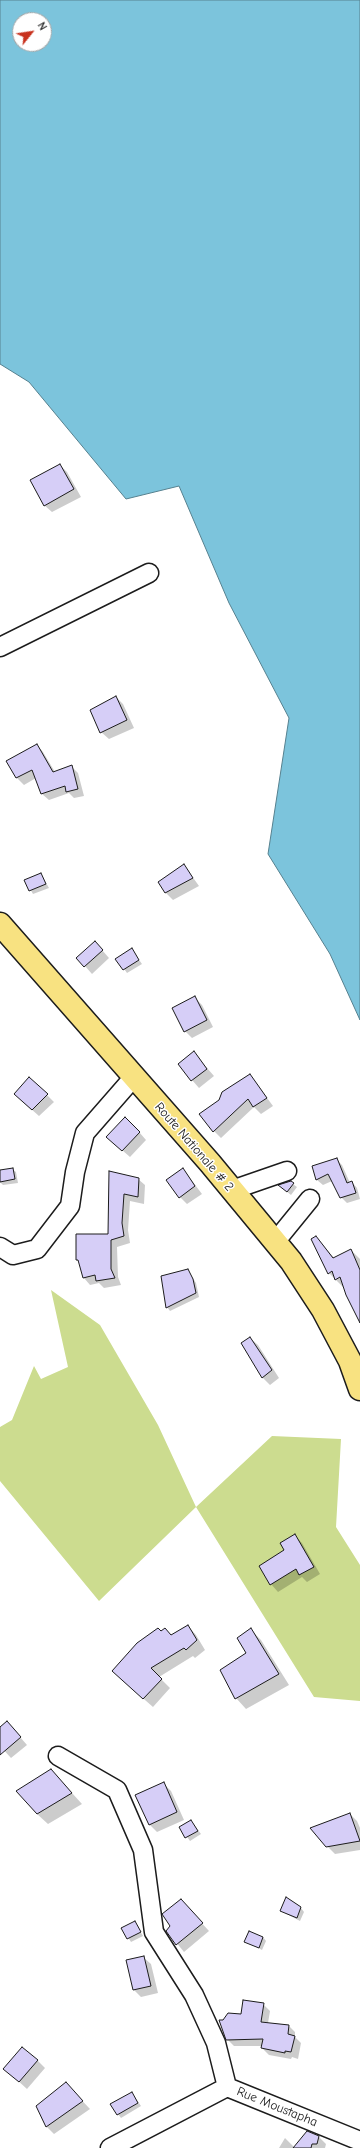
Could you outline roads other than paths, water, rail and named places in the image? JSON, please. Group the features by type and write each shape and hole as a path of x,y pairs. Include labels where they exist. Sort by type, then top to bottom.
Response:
{"main road":[{"name":"Route Nationale # 2","path":"2,929 232,1190 291,1261 323,1310 350,1361 360,1389"}],"street":[{"path":"0,647 149,573"},
{"path":"0,1247 13,1255 37,1249 70,1206 75,1172 85,1133 133,1078"},
{"path":"232,1190 287,1171"},
{"path":"275,1242 310,1199"},
{"path":"58,1756 116,1790 142,1850 154,1932 197,2002 216,2042 227,2087"},
{"name":"Rue Moustapha","path":"110,2148 227,2087 360,2141"}],"water":[{"path":"0,0 360,0 360,1020 330,954 268,854 289,718 229,603 179,486 126,499 29,382 0,364"}]}
